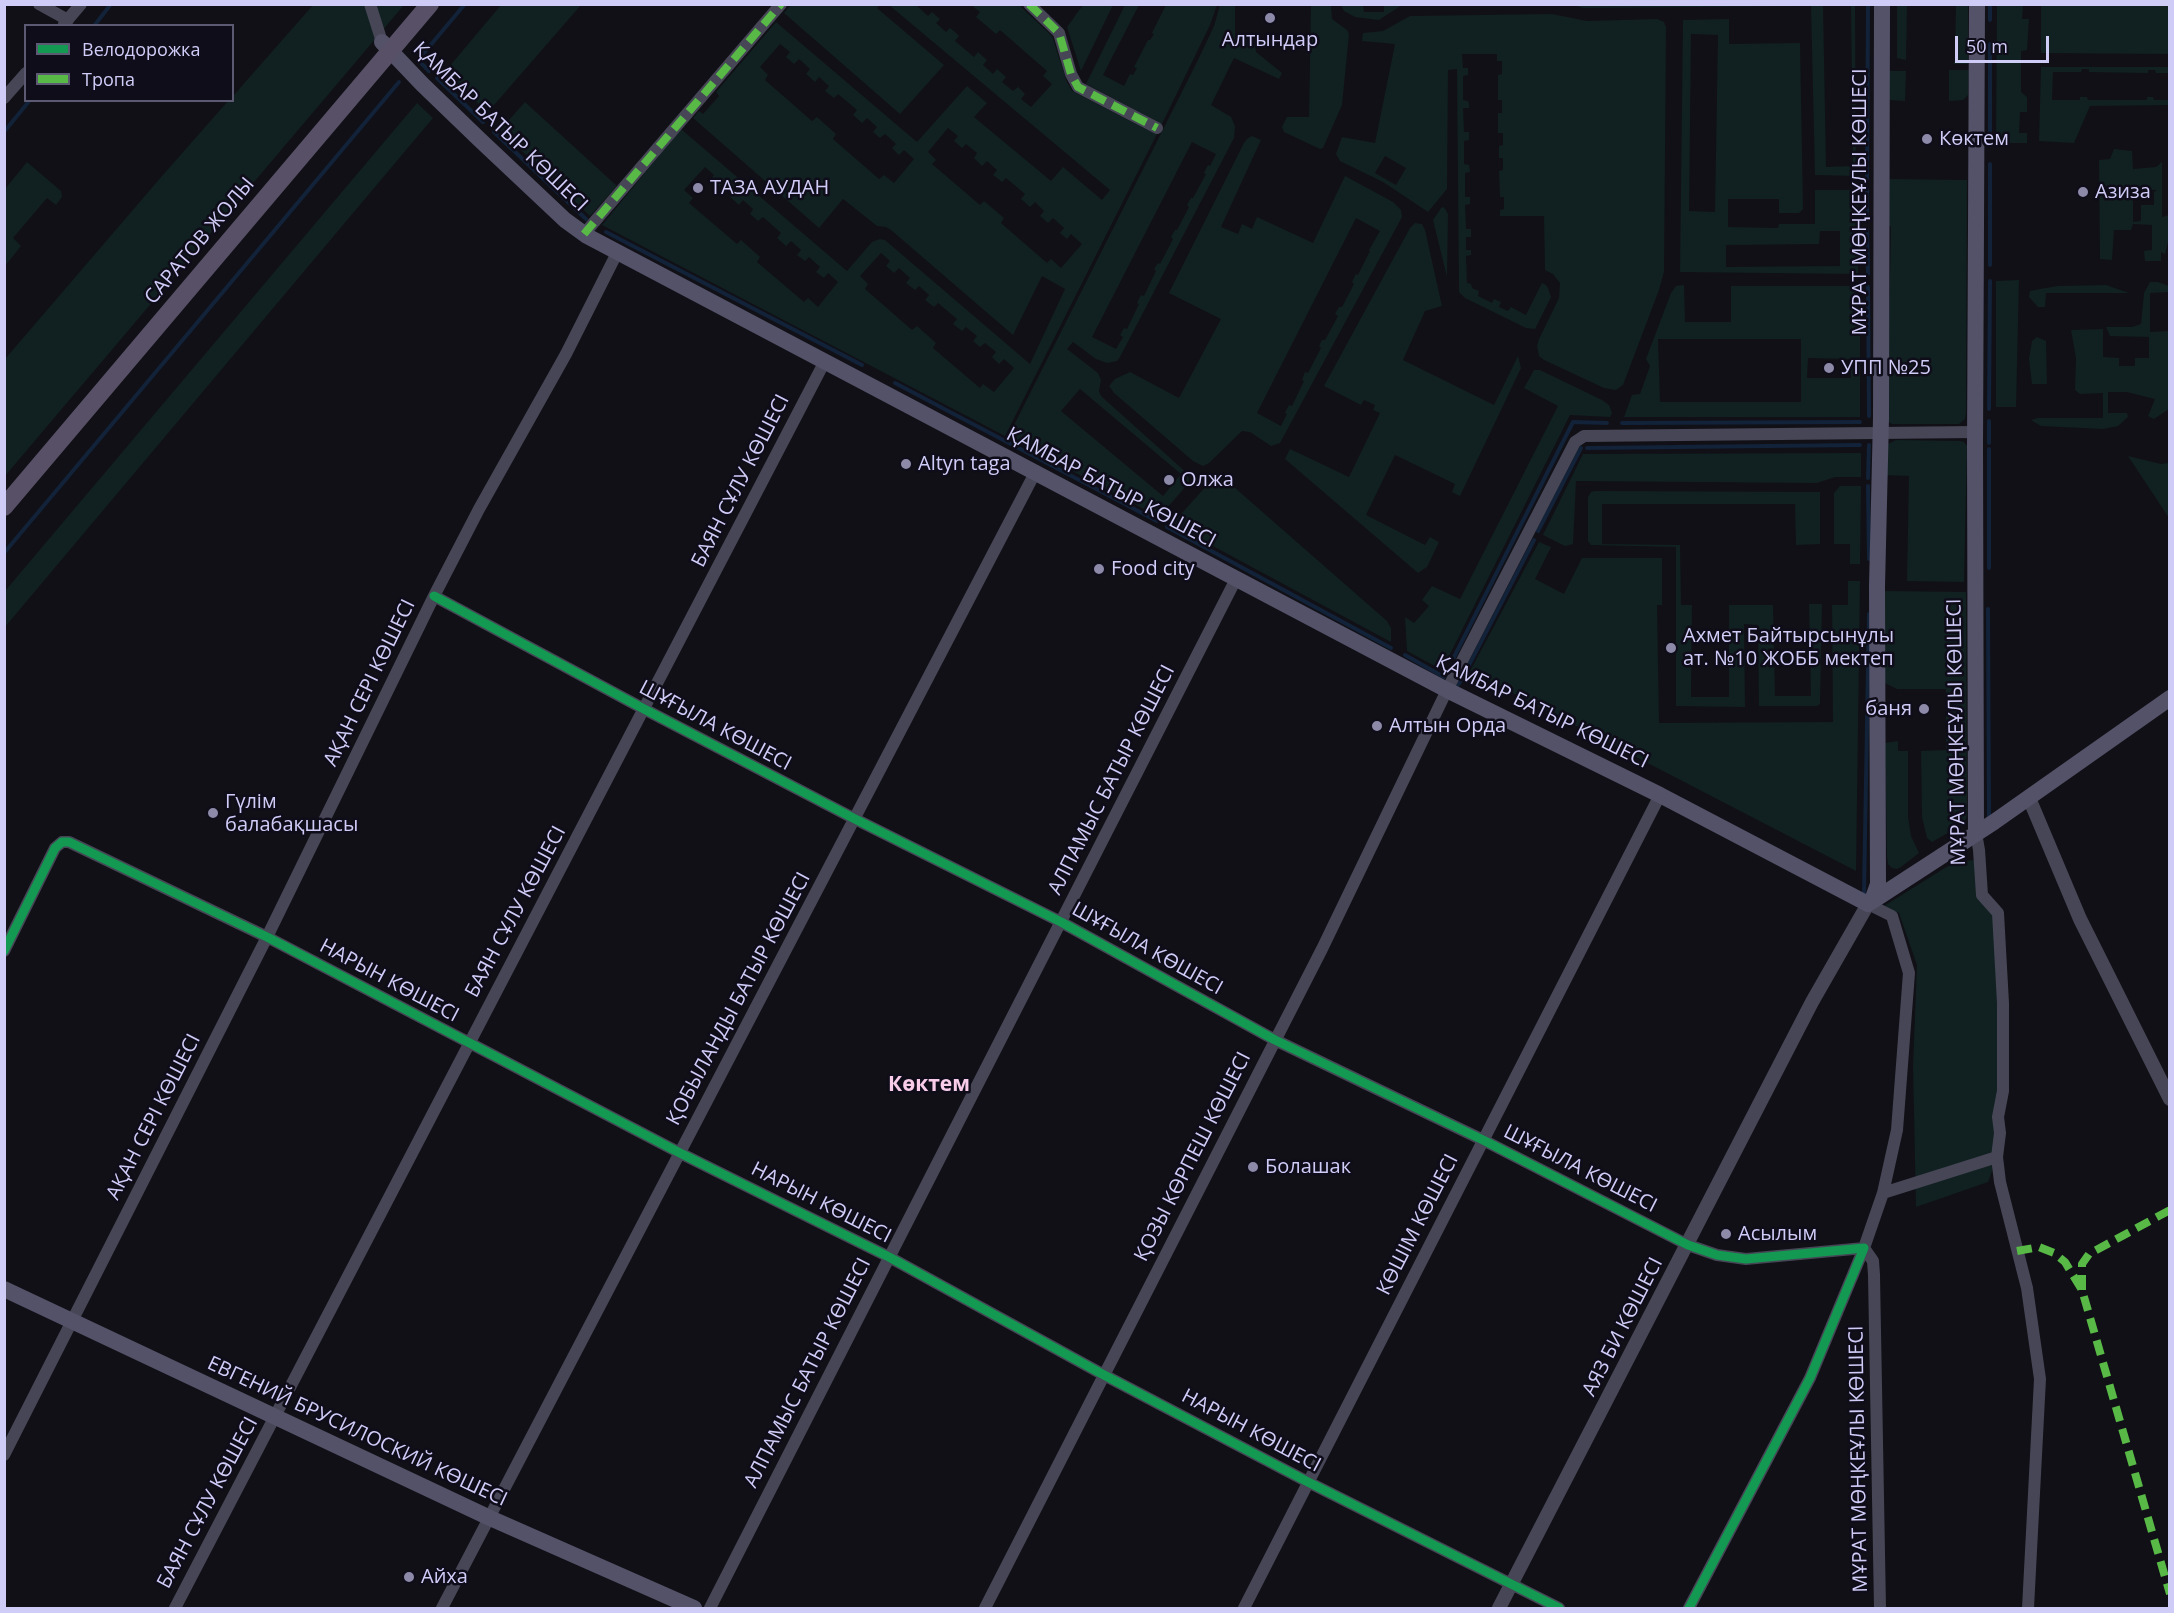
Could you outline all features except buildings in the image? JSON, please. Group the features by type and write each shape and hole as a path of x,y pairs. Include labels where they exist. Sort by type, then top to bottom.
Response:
{"main road":[{"name":"САРАТОВ ЖОЛЫ","path":"4,507 386,46 414,4"},
{"name":"САРАТОВ ЖОЛЫ","path":"4,488 386,46 429,4"},
{"name":"МҰРАТ МӨҢКЕҰЛЫ КӨШЕСІ","path":"1868,904 1878,884 1877,586 1881,432 1882,4"},
{"name":"МҰРАТ МӨҢКЕҰЛЫ КӨШЕСІ","path":"1976,833 1977,4"},
{"name":"ҚАМБАР БАТЫР КӨШЕСІ","path":"386,46 422,84 557,212 584,234 1447,690 1660,795 1868,904"},
{"path":"1868,904 2029,798 2169,698"},
{"path":"1878,868 1886,880 1897,885"},
{"name":"ЕВГЕНИЙ БРУСИЛОСКИЙ КӨШЕСІ","path":"4,1289 490,1518 694,1608"}],"street":[{"path":"39,4 65,22 81,4"},
{"path":"370,4 386,46"},
{"path":"584,234 782,4"},
{"path":"1029,4 1059,33 1071,75 1078,87 1157,128"},
{"path":"4,98 24,75"},
{"name":"АҚАН СЕРІ КӨШЕСІ","path":"4,1455 267,937 434,596 479,509 566,354 617,253"},
{"name":"БАЯН СҰЛУ КӨШЕСІ","path":"175,1608 825,361"},
{"path":"1881,432 1975,421"},
{"name":"ҚОЗЫ КӨРПЕШ КӨШЕСІ","path":"985,1608 1322,949 1447,690 1575,442 1584,436 1881,432"},
{"name":"ҚОБЫЛАНДЫ БАТЫР КӨШЕСІ","path":"442,1608 1036,471"},
{"name":"АЛПАМЫС БАТЫР КӨШЕСІ","path":"710,1608 1236,579"},
{"name":"ШҰҒЫЛА КӨШЕСІ","path":"434,596 855,819 1061,922 1275,1040 1483,1140 1688,1245 1717,1255 1746,1259 1864,1248"},
{"name":"КӨШІМ КӨШЕСІ","path":"1244,1608 1660,795"},
{"path":"2029,798 2080,919 2169,1099"},
{"name":"МҰРАТ МӨҢКЕҰЛЫ КӨШЕСІ","path":"1976,833 1982,895 1998,913 2003,1003 2003,1091 1998,1117 2000,1133 1997,1157 2000,1182 2027,1288 2040,1378 2028,1608"},
{"name":"НАРЫН КӨШЕСІ","path":"4,951 55,848 62,842 69,842 267,937 680,1153 889,1257 1104,1375 1308,1482 1559,1608"},
{"path":"1689,1608 1810,1378 1864,1248 1883,1193 1898,1130 1909,973 1892,916 1868,904"},
{"name":"АЯЗ БИ КӨШЕСІ","path":"1499,1608 1812,1002 1868,904"},
{"path":"1883,1193 1997,1157"},
{"name":"МҰРАТ МӨҢКЕҰЛЫ КӨШЕСІ","path":"1864,1248 1873,1261 1874,1275 1880,1608"}],"shaded area":[{"path":"313,5 404,5 5,476 5,359 227,102 234,102 234,95"},
{"path":"501,5 581,5 488,112 443,74"},
{"path":"791,5 880,5 877,8 944,65 900,114 784,13"},
{"path":"889,5 918,5 928,16 932,12 940,19 936,23 946,32 950,28 959,36 955,41 974,57 978,52 987,60 983,65 993,74 997,69 1006,77 1002,82 1013,91 1018,87 1025,94 1021,99 1031,107 1052,84 1043,76 1047,71 1000,30 996,34 976,17 980,12 971,5 1019,5 1052,36 1072,91 1150,131 1156,121 1086,84 1125,5 1139,5 1103,75 1124,86 1130,74 1133,75 1137,68 1134,67 1148,40 1154,34 1152,33 1166,5 1217,5 1210,25 1162,124 1005,436 602,225 681,129 847,271 872,242 885,240 1030,364 1065,289 1042,276 1013,335 891,230 877,226 843,199 819,228 693,118 699,111 703,114 719,96 716,92 776,22 917,142 967,86 987,103 974,117 1051,181 1063,167 1102,200 1110,190","holes":["780,44 790,52 786,57 794,64 799,59 810,69 806,74 815,82 819,77 829,86 825,91 834,98 838,94 857,110 853,115 862,123 867,118 877,127 873,132 880,138 885,134 896,144 892,148 899,155 904,150 914,159 894,183 884,175 879,179 833,139 836,134 817,117 812,121 765,80 768,75 760,67","948,128 958,136 954,141 962,148 966,144 977,153 974,158 982,166 987,161 997,170 993,175 1002,182 1006,178 1025,194 1021,199 1030,207 1035,202 1044,211 1040,216 1048,223 1053,218 1064,228 1060,233 1067,239 1071,234 1082,244 1061,268 1051,259 1047,263 1001,223 1004,218 984,201 980,205 932,164 936,160 928,152","705,167 714,175 710,180 718,187 723,183 734,192 730,197 739,205 743,200 753,209 750,214 758,221 763,217 781,233 777,238 786,246 791,241 801,250 797,255 805,261 809,257 820,267 816,272 824,278 828,273 838,282 818,307 808,298 804,302 757,262 760,257 741,240 737,244 689,203 693,198 684,190","881,253 890,261 886,266 894,273 899,268 910,278 906,283 915,290 919,286 929,295 925,300 934,307 938,303 957,319 953,324 962,331 966,327 977,336 973,341 980,347 985,343 996,352 992,357 999,364 1004,359 1014,368 994,392 983,384 980,388 933,348 936,343 917,326 912,330 865,289 868,284 860,276"]},
{"path":"1083,5 1113,5 1081,71 1067,27"},
{"path":"1220,5 1235,5 1235,37 1247,37 1248,44 1255,44 1256,52 1282,73 1279,79 1234,58 1211,105 1231,117 1235,126 1234,138 1120,357 1117,361 1107,363 1096,359 1073,342 1067,349 1098,373 1101,380 1099,391 1101,396 1188,474 1187,485 1159,517 1008,437 1214,26","holes":["1192,142 1216,154 1187,205 1189,207 1171,237 1173,239 1160,264 1158,263 1154,269 1156,271 1144,296 1141,295 1127,329 1124,328 1120,335 1123,337 1116,349 1092,337","1080,389 1181,474 1163,496 1061,411"]},
{"path":"1311,5 1331,5 1332,19 1349,34 1342,105 1323,148 1320,149 1284,132 1282,127 1287,117 1309,117"},
{"path":"1341,5 1363,5 1364,12 1384,12 1384,5 1402,5 1379,20 1355,17 1344,11"},
{"path":"1572,5 1823,5 1826,167 1853,166 1851,5 1855,5 1856,176 1815,175 1811,6 1584,8"},
{"path":"1897,5 1907,5 1906,60 1897,58"},
{"path":"1956,5 1968,5 1968,64 1953,64 1955,61"},
{"path":"1997,5 2023,5 2022,19 2029,19 2027,50 2021,51 2021,92 2027,97 2027,112 2020,112 2019,133 2027,133 2027,143 1996,143"},
{"path":"2041,5 2169,6 2169,54 2041,53"},
{"path":"1552,14 1587,21 1657,19 1664,22 1666,27 1664,272 1623,385 1616,390 1604,388 1539,356 1537,346 1539,339 1559,298 1560,283 1553,274 1545,270 1544,216 1500,216 1500,210 1504,209 1504,197 1500,197 1499,171 1503,170 1503,158 1499,158 1499,146 1503,145 1503,133 1498,133 1498,113 1502,113 1502,100 1498,100 1498,75 1502,74 1502,61 1497,61 1497,54 1462,54 1463,68 1468,68 1468,75 1463,76 1463,100 1468,101 1469,104 1469,108 1463,108 1464,132 1469,132 1469,140 1464,141 1464,164 1469,165 1470,172 1465,173 1465,197 1470,197 1470,204 1465,205 1466,229 1471,229 1471,237 1466,237 1466,250 1471,250 1471,255 1466,256 1467,283 1479,291 1478,296 1492,303 1494,299 1501,302 1499,307 1508,311 1511,307 1526,315 1542,283 1546,285 1551,297 1535,329 1526,328 1465,298 1459,292 1457,69 1448,70 1447,189 1428,212 1383,182 1340,161 1336,154 1342,137 1375,143 1395,44 1362,41 1363,33 1383,31 1410,16","holes":["1385,156 1406,168 1396,185 1375,173"]},
{"path":"1729,19 1729,44 1800,43 1803,209 1799,213 1779,213 1779,199 1728,199 1728,227 1778,228 1779,224 1815,224 1815,190 1858,190 1858,274 1680,272 1683,20","holes":["1691,34 1718,35 1715,212 1689,211","1820,231 1840,231 1840,266 1726,267 1726,245 1819,244"]},
{"path":"2041,67 2169,67 2169,73 2156,73 2155,70 2148,70 2148,73 2089,72 2089,69 2082,69 2081,72 2053,72 2052,100 2080,100 2080,97 2087,97 2088,100 2147,100 2147,97 2153,97 2154,100 2169,100 2169,105 2090,106 2074,143 2039,141"},
{"path":"1949,70 1969,70 1968,95 1963,100 1949,101"},
{"path":"1889,71 1906,71 1905,101 1889,100"},
{"path":"525,102 617,186 590,216 500,130"},
{"path":"417,103 433,118 5,627 5,591"},
{"path":"1252,136 1261,140 1221,227 1238,234 1242,224 1252,229 1257,217 1313,243 1345,176 1393,202 1401,210 1402,217 1280,443 1271,446 1250,432 1242,431 1203,466 1193,461 1114,393 1109,386 1115,379 1130,372 1179,398 1221,319 1169,293 1247,139","holes":["1356,218 1380,231 1358,275 1356,274 1352,282 1354,284 1342,307 1339,307 1335,314 1338,316 1325,340 1322,340 1319,346 1321,348 1308,373 1305,372 1302,380 1304,381 1292,406 1289,405 1281,426 1257,413"]},
{"path":"2114,149 2132,151 2133,169 2156,167 2162,162 2162,217 2169,215 2170,234 2165,254 2161,252 2161,261 2145,261 2144,251 2152,250 2152,225 2133,224 2131,230 2114,230 2112,260 2100,259 2099,160 2110,159","holes":["2133,189 2157,190 2154,192 2154,205 2141,205 2141,221 2133,222"]},
{"path":"27,162 61,191 62,197 56,205 47,198 13,238 21,246 5,266 5,189"},
{"path":"1886,179 1967,180 1966,412 1965,419 1959,424 1892,424 1887,421 1891,227 1885,221"},
{"path":"1444,207 1448,214 1447,277 1433,220"},
{"path":"1415,223 1422,224 1425,230 1442,306 1425,311 1403,360 1494,405 1518,356 1521,368 1460,496 1452,492 1455,484 1395,455 1366,515 1425,545 1430,537 1439,542 1427,567 1418,573 1285,459 1290,449 1349,477 1380,413 1373,410 1375,405 1364,400 1361,405 1324,386 1410,228"},
{"path":"2019,280 2016,407 1996,407 1996,281"},
{"path":"2150,282 2169,286 2169,292 2150,293 2150,332 2169,331 2169,409 2154,419 2148,416 2155,399 2127,392 2108,392 2108,413 2127,413 2128,417 2118,426 2103,429 2041,426 2031,420 2038,418 2103,418 2103,393 2080,394 2075,390 2076,358 2071,330 2103,329 2103,357 2119,358 2119,366 2135,366 2135,358 2149,358 2149,337 2110,336 2106,327 2132,327 2141,324 2144,293"},
{"path":"1684,285 1685,322 1731,322 1731,286 1860,286 1860,417 1624,417 1632,395 1640,394 1650,366 1646,359 1671,293 1676,286","holes":["1658,339 1801,339 1801,402 1660,402","1808,358 1851,359 1851,378 1807,378"]},
{"path":"2106,285 2129,293 2046,293 2045,307 2038,307 2029,297 2030,291 2058,286"},
{"path":"2037,337 2046,341 2047,384 2032,384 2029,359 2032,341"},
{"path":"1534,370 1540,370 1602,400 1609,405 1612,413 1610,417 1570,415 1442,670 1407,651 1405,617 1414,623 1429,606 1422,600 1432,586 1460,599 1558,406 1524,388"},
{"path":"1896,440 1960,441 1967,446 1964,582 1907,581 1909,476 1885,475 1886,445"},
{"path":"1861,453 1861,477 1835,477 1817,483 1576,481 1573,544 1565,546 1543,535 1583,454"},
{"path":"2128,456 2161,464 2169,463 2169,518"},
{"path":"1218,473 1387,621 1391,628 1391,642 1172,524"},
{"path":"1840,486 1861,486 1860,564 1850,564 1850,544 1834,544 1834,493"},
{"path":"1591,492 1820,492 1820,544 1796,545 1795,504 1602,504 1602,544 1680,545 1681,605 1692,605 1691,697 1729,697 1729,605 1773,605 1775,696 1811,696 1809,604 1822,604 1820,704 1817,706 1759,706 1758,625 1744,624 1745,707 1676,706 1676,547 1591,545 1588,541 1588,497"},
{"path":"1539,542 1551,547 1535,579 1564,594 1582,558 1662,558 1662,605 1657,605 1659,723 1833,722 1832,605 1848,605 1848,581 1860,581 1856,871 1470,671"},
{"path":"1884,591 1966,592 1967,815 1965,822 1960,826 1932,842 1927,838 1922,817 1921,751 1946,750 1946,689 1897,689 1885,683"},
{"path":"1898,741 1898,751 1908,751 1908,817 1911,836 1919,853 1897,869 1888,864 1887,857 1885,743"},
{"path":"1980,860 1982,895 1998,913 1997,1157 1988,1182 1916,1207 1913,1066 1917,965 1899,913 1884,906 1956,861"}],"waterway":[{"path":"96,24 111,4"},
{"path":"429,71 418,60 465,4"},
{"path":"1867,179 1868,4"},
{"path":"1990,4 1990,20"},
{"path":"1990,44 1990,142"},
{"path":"437,78 483,122"},
{"path":"4,553 399,82"},
{"path":"4,132 28,102"},
{"path":"494,132 586,219"},
{"path":"1990,164 1990,265"},
{"path":"1867,189 1867,215"},
{"path":"1867,229 1868,274"},
{"path":"606,232 862,365"},
{"path":"1989,409 1990,281"},
{"path":"1868,287 1869,416"},
{"path":"895,383 1157,521"},
{"path":"1989,421 1989,443"},
{"path":"1454,657 1573,422 1607,423"},
{"path":"1622,423 1860,422"},
{"path":"1587,448 1860,445"},
{"path":"1868,478 1869,445"},
{"path":"1538,531 1581,448"},
{"path":"1989,449 1989,568"},
{"path":"1868,486 1869,559"},
{"path":"1167,527 1391,648"},
{"path":"1469,665 1534,540"},
{"path":"1988,609 1989,819"},
{"path":"1866,895 1864,892 1869,614"},
{"path":"1405,655 1444,677 1447,670"},
{"path":"1458,685 1462,679"}],"marked path":[{"path":"584,234 781,4"},
{"path":"1029,4 1059,33 1071,74 1078,87 1157,128"},
{"path":"2082,1290 2082,1264 2089,1254 2170,1210"},
{"path":"2017,1251 2039,1247 2054,1253 2065,1262 2082,1290 2170,1594"}],"cycle path":[{"path":"434,596 855,819 1061,922 1275,1040 1483,1140 1688,1245 1717,1255 1746,1259 1864,1248 1810,1378 1689,1608"},
{"path":"4,951 55,848 62,842 69,842 267,937 680,1153 889,1257 1104,1375 1308,1482 1559,1608"}],"place":[{"name":"Алтындар","path":"1270,18"},
{"name":"Көктем","path":"1927,139"},
{"name":"ТАЗА АУДАН","path":"698,188"},
{"name":"Азиза","path":"2083,192"},
{"name":"УПП №25","path":"1829,368"},
{"name":"Altyn taga","path":"906,464"},
{"name":"Олжа","path":"1169,480"},
{"name":"Food city","path":"1099,569"},
{"name":"Ахмет Байтырсынұлы ат. №10 ЖОББ мектеп","path":"1671,648"},
{"name":"баня","path":"1924,709"},
{"name":"Алтын Орда","path":"1377,726"},
{"name":"Гүлім балабақшасы","path":"213,813"},
{"name":"Болашак","path":"1253,1167"},
{"name":"Асылым","path":"1726,1234"},
{"name":"Айха","path":"409,1577"}],"district":[{"name":"Көктем","path":"929,1085"}]}
